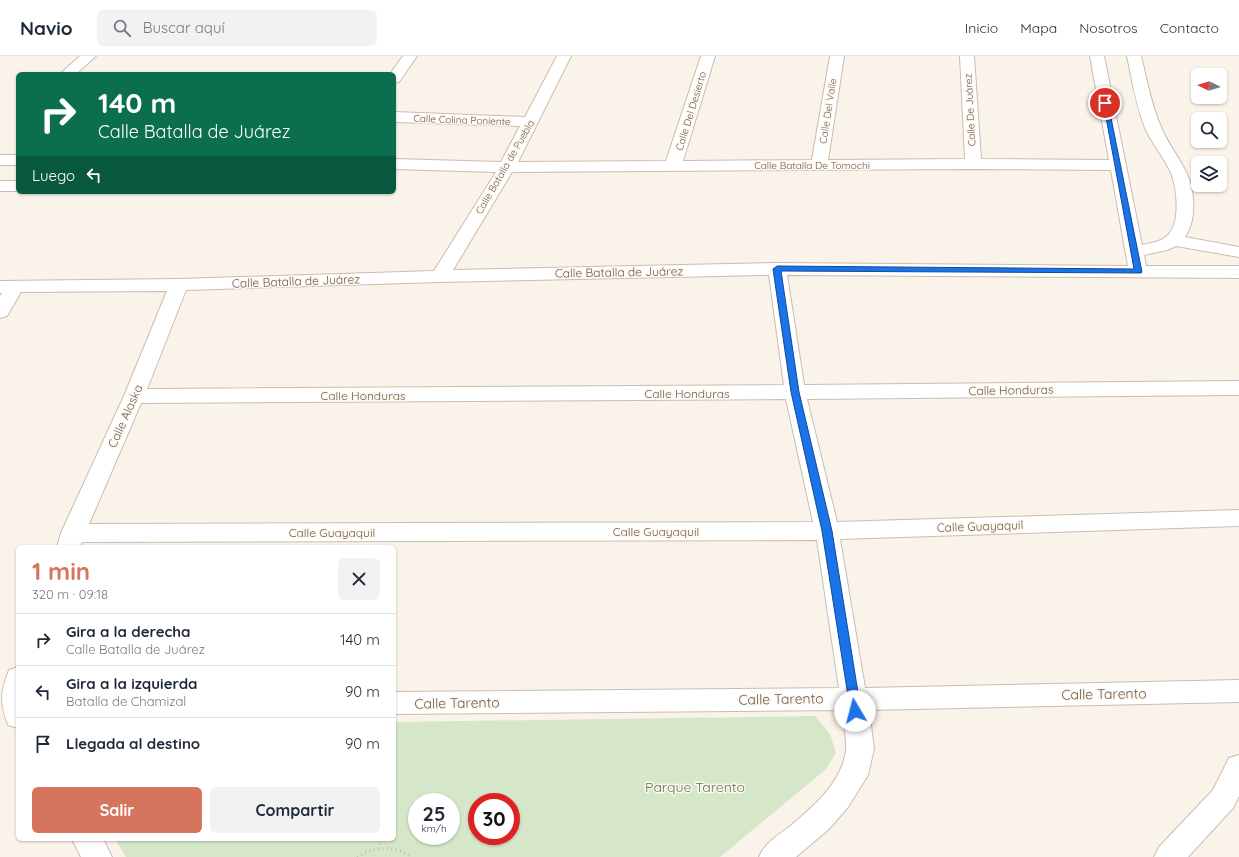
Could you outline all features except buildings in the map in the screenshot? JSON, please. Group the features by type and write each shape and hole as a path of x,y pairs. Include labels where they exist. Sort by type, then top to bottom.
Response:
{"street":[{"path":"69,72 89,56"},
{"path":"396,76 410,56"},
{"name":"Calle Batalla de Puebla","path":"440,276 507,167 564,56"},
{"name":"Calle Del Desierto","path":"674,166 708,56"},
{"name":"Calle Del Valle","path":"820,165 837,56"},
{"name":"Calle De Juárez","path":"967,56 973,164"},
{"path":"1097,56 1138,272"},
{"path":"1134,56 1147,111 1153,128 1166,153 1179,173 1185,202 1185,215 1181,231 1173,240 1163,245 1134,252"},
{"name":"Calle Colina Poniente","path":"396,117 530,122"},
{"path":"0,160 16,160"},
{"name":"Calle Batalla De Tomochi","path":"396,164 507,167 973,164 1117,165"},
{"path":"0,186 16,186"},
{"path":"1173,240 1239,252"},
{"path":"774,857 819,820 838,798 854,775 860,749 854,698 827,531 795,392 777,269"},
{"name":"Calle Batalla de Juárez","path":"7,287 179,285 440,276 777,269 1239,272"},
{"name":"Calle Alaska","path":"70,540 134,396 179,285"},
{"path":"0,312 7,287"},
{"name":"Calle Honduras","path":"134,396 1239,388"},
{"name":"Calle Guayaquil","path":"70,540 827,531 1239,518"},
{"name":"Calle Tarento","path":"396,703 1238,695"},
{"path":"1169,857 1223,799 1239,767"},
{"path":"88,841 97,857"}],"path":[{"path":"380,841 380,847"},
{"path":"357,857 367,851 380,847 398,849 404,851 412,857"}],"green space":[{"name":"Parque Tarento","path":"815,716 830,734 836,753 825,770 720,857 126,857 116,841 396,841 396,722"}],"route":[{"path":"855,711 827,531 795,392 777,269 1138,272 1105,103"}]}
